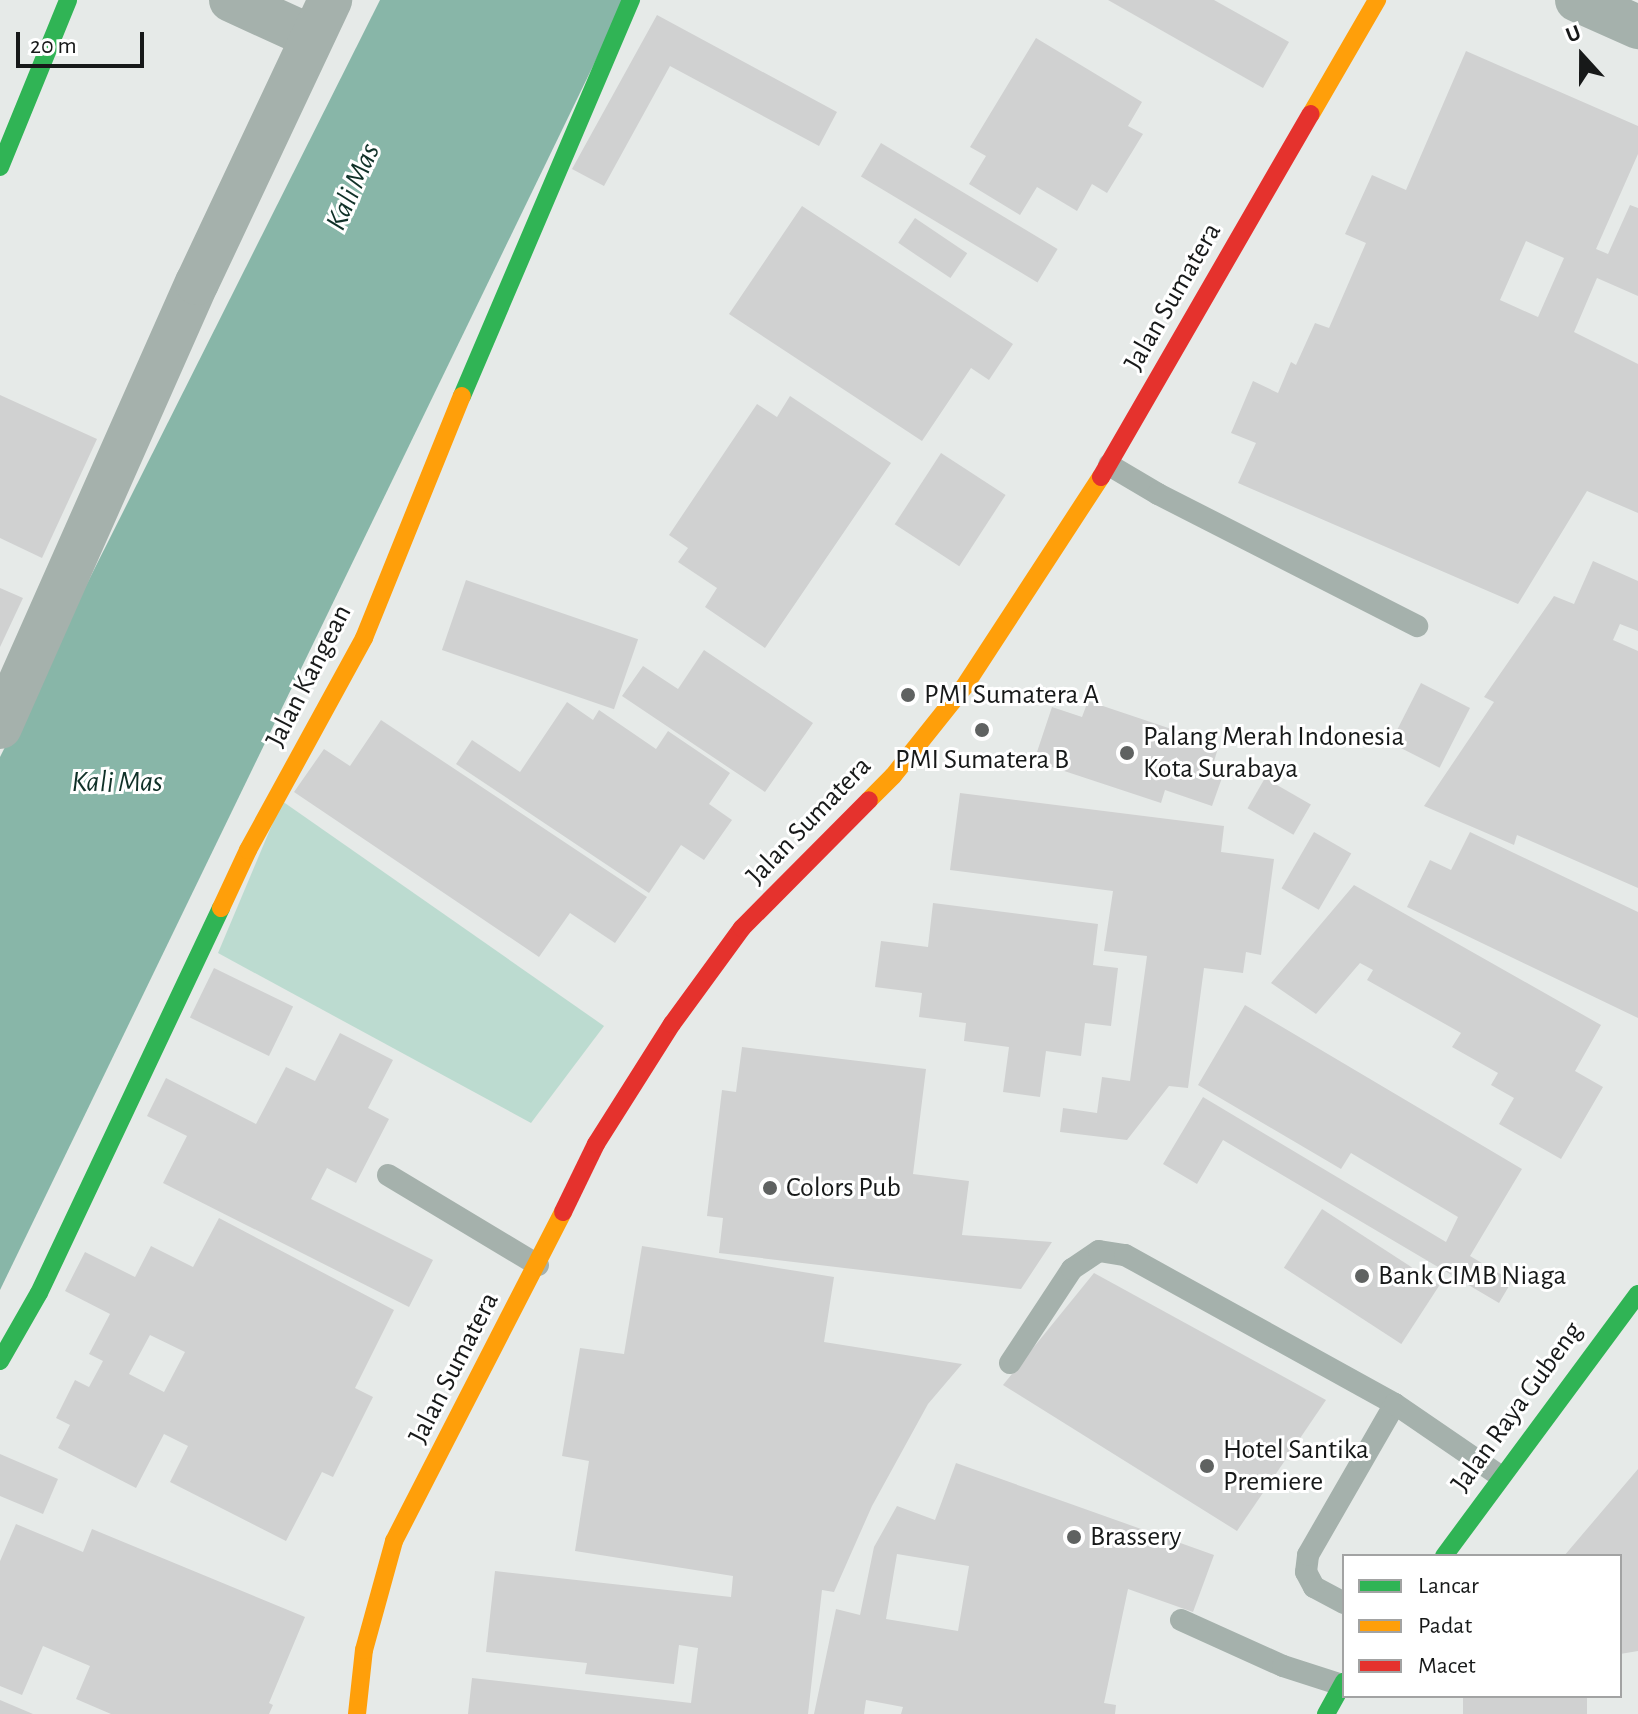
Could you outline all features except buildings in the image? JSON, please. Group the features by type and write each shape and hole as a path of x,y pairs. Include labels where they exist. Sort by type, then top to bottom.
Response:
{"main road":[{"path":"0,167 9,123 68,0"},
{"name":"Jalan Kangean","path":"0,1361 39,1293 248,850 364,638 511,274 631,0"},
{"name":"Jalan Sumatera","path":"357,1714 364,1650 394,1541 538,1265 596,1144 672,1024 742,928 893,776 964,687 1109,465 1377,0"},
{"name":"Jalan Raya Gubeng","path":"1445,1554 1500,1476 1638,1294"},
{"path":"1326,1714 1342,1685"}],"street":[{"path":"0,727 197,283 321,18 231,0"},
{"path":"1577,0 1638,27"}],"lane":[{"path":"1109,465 1158,494 1417,626"},
{"path":"388,1175 538,1265"},
{"path":"1010,1363 1072,1269 1099,1251 1125,1255 1395,1404 1500,1476"},
{"path":"1342,1602 1314,1587 1306,1572 1308,1555 1395,1404"},
{"path":"1181,1620 1283,1666 1342,1683"}],"shaded area":[{"path":"282,801 604,1026 531,1123 218,953"}],"water":[{"name":"Kali Mas","path":"380,0 625,0 0,1290 0,757"}],"traffic: fast":[{"path":"0,167 68,0"},
{"path":"462,396 631,0"},
{"path":"0,1361 39,1293 221,908"},
{"path":"1445,1554 1638,1294"},
{"path":"1326,1714 1342,1686"}],"traffic: slow":[{"path":"1311,114 1377,0"},
{"path":"221,908 248,850 364,638 462,396"},
{"path":"869,800 893,776 964,687 1101,477"},
{"path":"357,1714 364,1650 394,1541 563,1212"}],"traffic: jam":[{"path":"1101,477 1311,114"},
{"path":"563,1212 596,1144 672,1024 742,928 869,800"}],"place":[{"name":"PMI Sumatera A","path":"908,695"},
{"name":"PMI Sumatera B","path":"982,730"},
{"name":"Palang Merah Indonesia Kota Surabaya","path":"1127,753"},
{"name":"Colors Pub","path":"770,1188"},
{"name":"Bank CIMB Niaga","path":"1362,1276"},
{"name":"Hotel Santika Premiere","path":"1207,1466"},
{"name":"Brassery","path":"1074,1537"}]}
